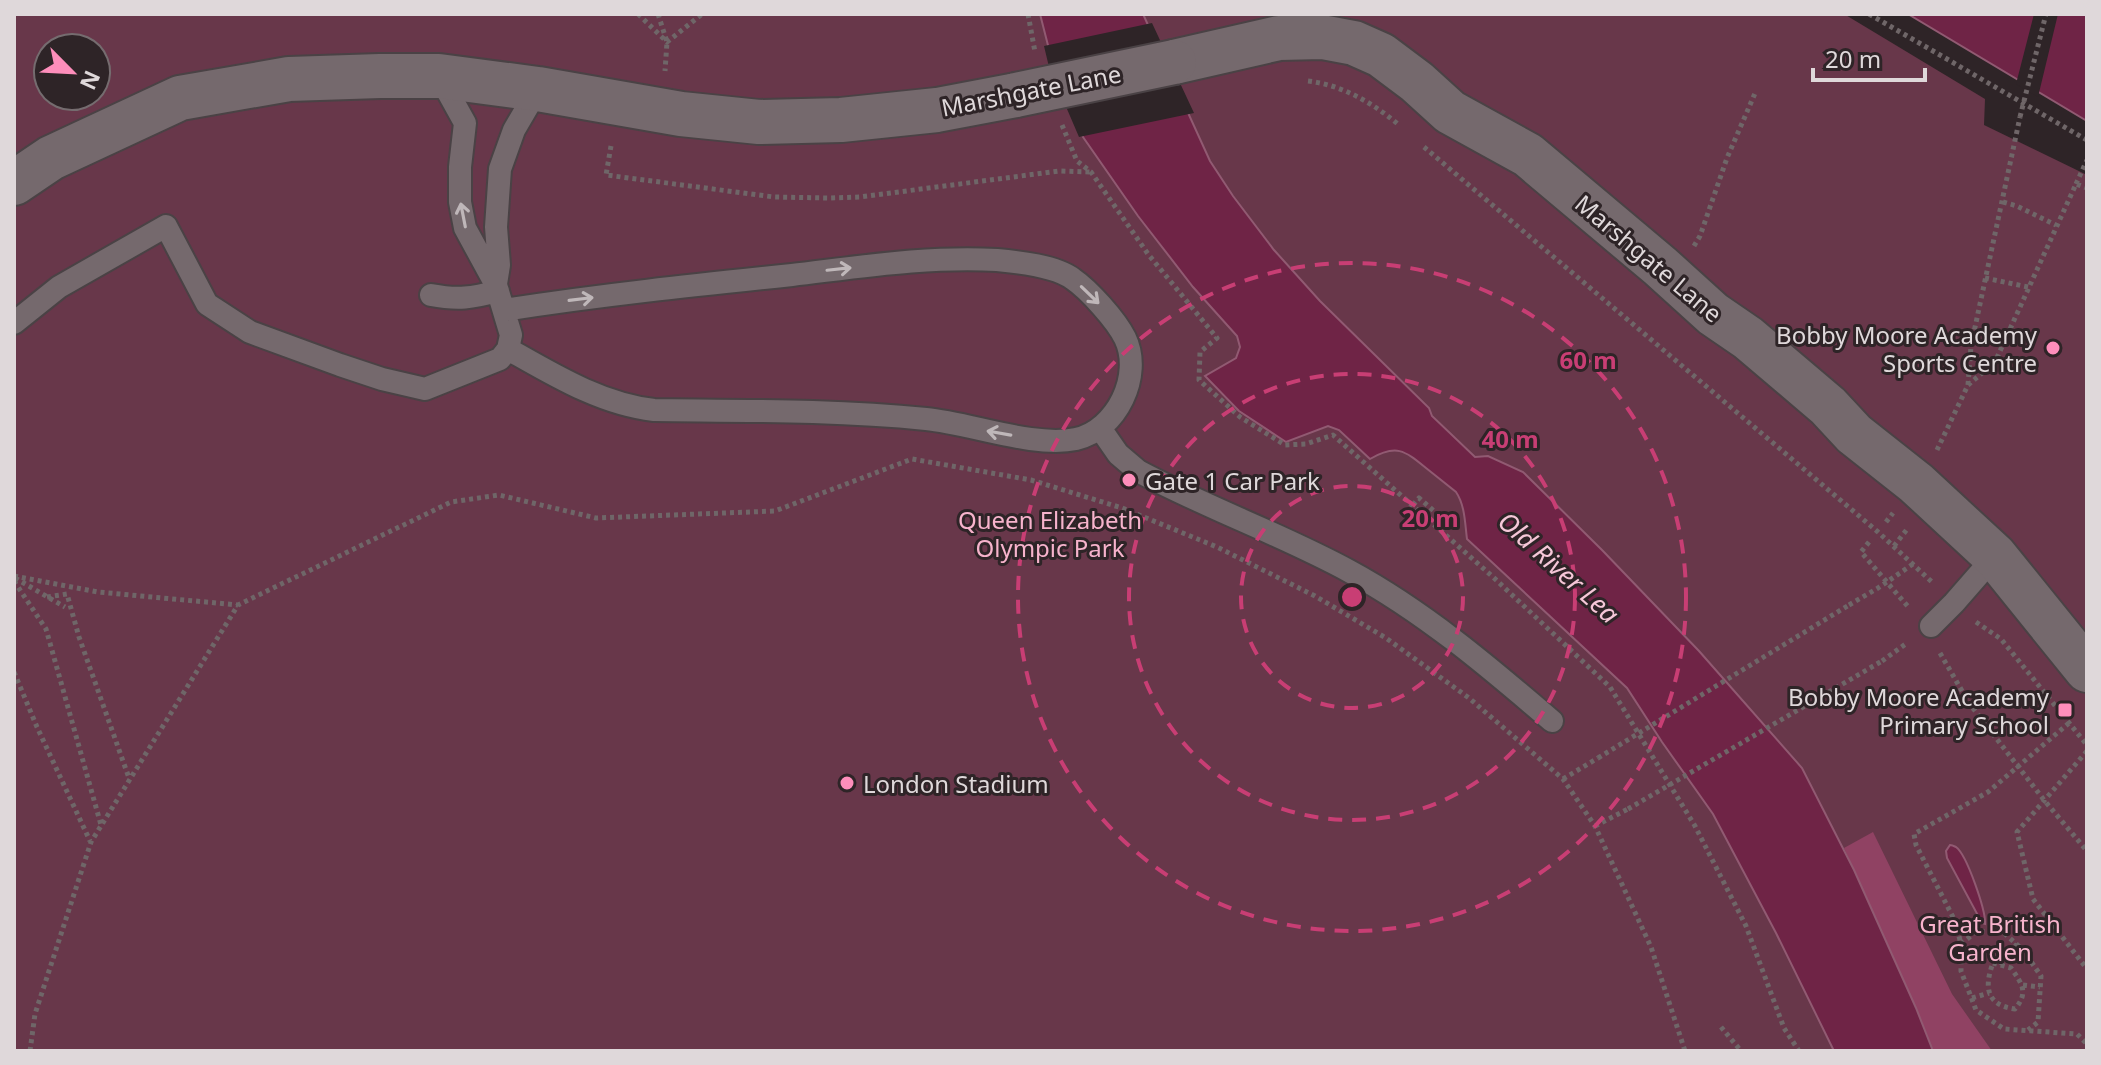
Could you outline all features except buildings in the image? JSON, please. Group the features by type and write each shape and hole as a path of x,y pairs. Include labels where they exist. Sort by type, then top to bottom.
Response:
{"street":[{"name":"Marshgate Lane","path":"14,183 51,158 180,98 289,79 439,76 538,89 650,109 759,122 855,119 937,110 1016,95 1279,38 1322,37 1354,43 1381,55 1450,112 1528,155 1713,314 1748,338 1819,398 1854,434 1926,468 2087,669"}],"lane":[{"path":"14,323 59,287 166,226 207,304 250,332 382,379 425,389 500,359 508,349 511,335 500,296 465,228 460,202 460,167 465,123 439,76"},
{"path":"500,296 496,227 500,169 514,130 538,89"},
{"path":"431,295 451,299 500,296 578,299 899,262 997,260 1033,265 1072,278 1101,305 1125,338 1131,364 1125,394 1115,412 1100,428 1076,439 1052,440 1026,438 929,419 783,411 635,408 612,402 556,376 508,349"},
{"path":"1100,428 1118,454 1138,471 1351,572 1411,610 1489,667 1552,721"},
{"path":"1927,628 1954,603 1995,556"}],"path":[{"path":"638,14 667,42"},
{"path":"658,14 667,42 663,84"},
{"path":"667,42 702,14"},
{"path":"1028,14 1035,55"},
{"path":"1869,14 2087,140"},
{"path":"1926,468 1968,385 1971,346 1985,278 2046,14"},
{"path":"1305,81 1352,94 1385,113 1409,134"},
{"path":"1692,250 1756,91"},
{"path":"1060,121 1077,161 1091,172 1148,254 1217,338 1200,352 1199,380 1240,417 1285,445 1306,444 1333,435 1493,577 1610,687 1695,826 1746,926 1784,1028 1799,1051"},
{"path":"1421,144 1878,532"},
{"path":"611,146 606,175 774,197 860,197 1059,171 1091,172"},
{"path":"1968,385 1995,362 2087,160"},
{"path":"2076,184 2087,188"},
{"path":"2003,202 2056,225"},
{"path":"1985,278 2028,287"},
{"path":"14,578 98,592 238,605 451,502 499,495 596,518 775,511 912,459 1031,480 1122,508 1217,547 1315,596 1386,638 1469,698 1563,779 1595,826 1651,947 1685,1051"},
{"path":"1413,505 1419,498 1434,511"},
{"path":"1869,542 1861,552 1927,628 1969,703 2087,851"},
{"path":"1563,779 1913,564"},
{"path":"14,578 65,607"},
{"path":"14,578 46,629 101,825"},
{"path":"47,597 67,594 79,637 130,780"},
{"path":"30,1051 35,1014 91,842 238,605"},
{"path":"2001,639 2087,745"},
{"path":"1595,826 1882,661"},
{"path":"14,672 91,842"},
{"path":"2069,723 1988,792 1914,834 1916,845 1955,921 1961,944 1961,971 1976,1010 2004,1029 2077,1034 2087,1044"},
{"path":"2087,751 2017,832 2033,899 2087,969"},
{"path":"1961,944 1977,931 2004,933 2017,944 2041,976 2038,1022 2028,1031"},
{"path":"2000,965 2017,944"},
{"path":"1993,963 2000,965 2011,968 2023,985 2022,1000 2015,1009 2003,1008 1989,993 1987,979 1993,963"},
{"path":"2023,985 2040,987"},
{"path":"1972,998 1989,993"},
{"path":"1721,1027 1741,1051"}],"green space":[{"name":"Queen Elizabeth Olympic Park","path":"14,14 1844,14 1985,99 1984,125 2087,175 2087,1051 14,1051"}],"shaded area":[{"path":"1873,832 1952,994 1992,1051 1933,1051 1844,848"}],"water":[{"name":"Old River Lea","path":"1040,14 1143,14 1210,161 1274,250 1320,301 1475,457 1488,456 1523,472 1699,651 1802,768 1854,870 1933,1051 1834,1051 1713,814 1627,688 1467,539 1463,509 1456,492 1405,453 1387,452 1370,459 1339,430 1328,426 1286,442 1239,411 1205,376 1236,358 1240,347 1237,336 1193,287 1138,216 1083,137 1053,65"},
{"path":"1908,14 2087,14 2087,121"},
{"path":"1950,845 1960,852 1970,871 1985,924 1947,858 1946,851"}],"pier":[{"path":"2034,14 2058,14 2038,97 2016,84"},
{"path":"1152,23 1194,113 1079,137 1049,67 1044,46"}],"place":[{"name":"Bobby Moore Academy Sports Centre","path":"2053,348"},
{"name":"Gate 1 Car Park","path":"1129,480"},
{"name":"Bobby Moore Academy Primary School","path":"2065,710"},
{"name":"London Stadium","path":"847,783"}],"park label":[{"name":"Great British Garden","path":"1990,937"}]}
